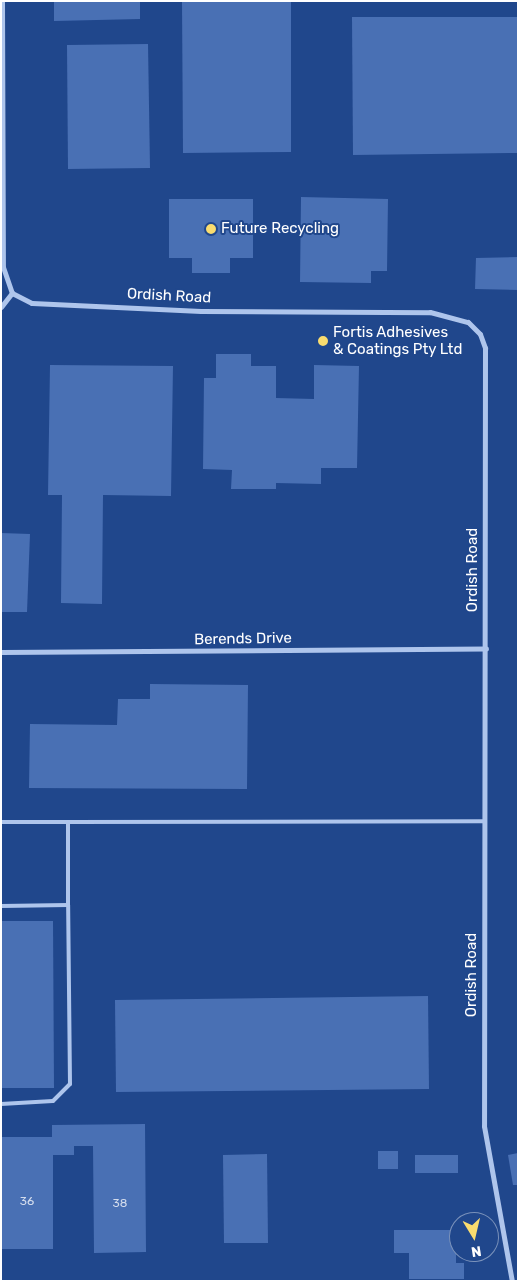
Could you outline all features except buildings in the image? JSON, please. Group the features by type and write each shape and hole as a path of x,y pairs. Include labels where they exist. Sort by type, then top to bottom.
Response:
{"street":[{"path":"1,308 12,293 3,267 2,1"},
{"name":"Ordish Road","path":"12,293 32,303 201,311 430,312 468,322 480,334 485,348 484,1126 512,1281"},
{"name":"Berends Drive","path":"1,652 486,649"}],"lane":[{"path":"1,822 485,821"},
{"path":"1,1104 53,1102 70,1084 68,822"},
{"path":"1,906 68,905"}],"place":[{"name":"Future Recycling","path":"211,229"},
{"name":"Fortis Adhesives & Coatings Pty Ltd","path":"323,341"}]}
